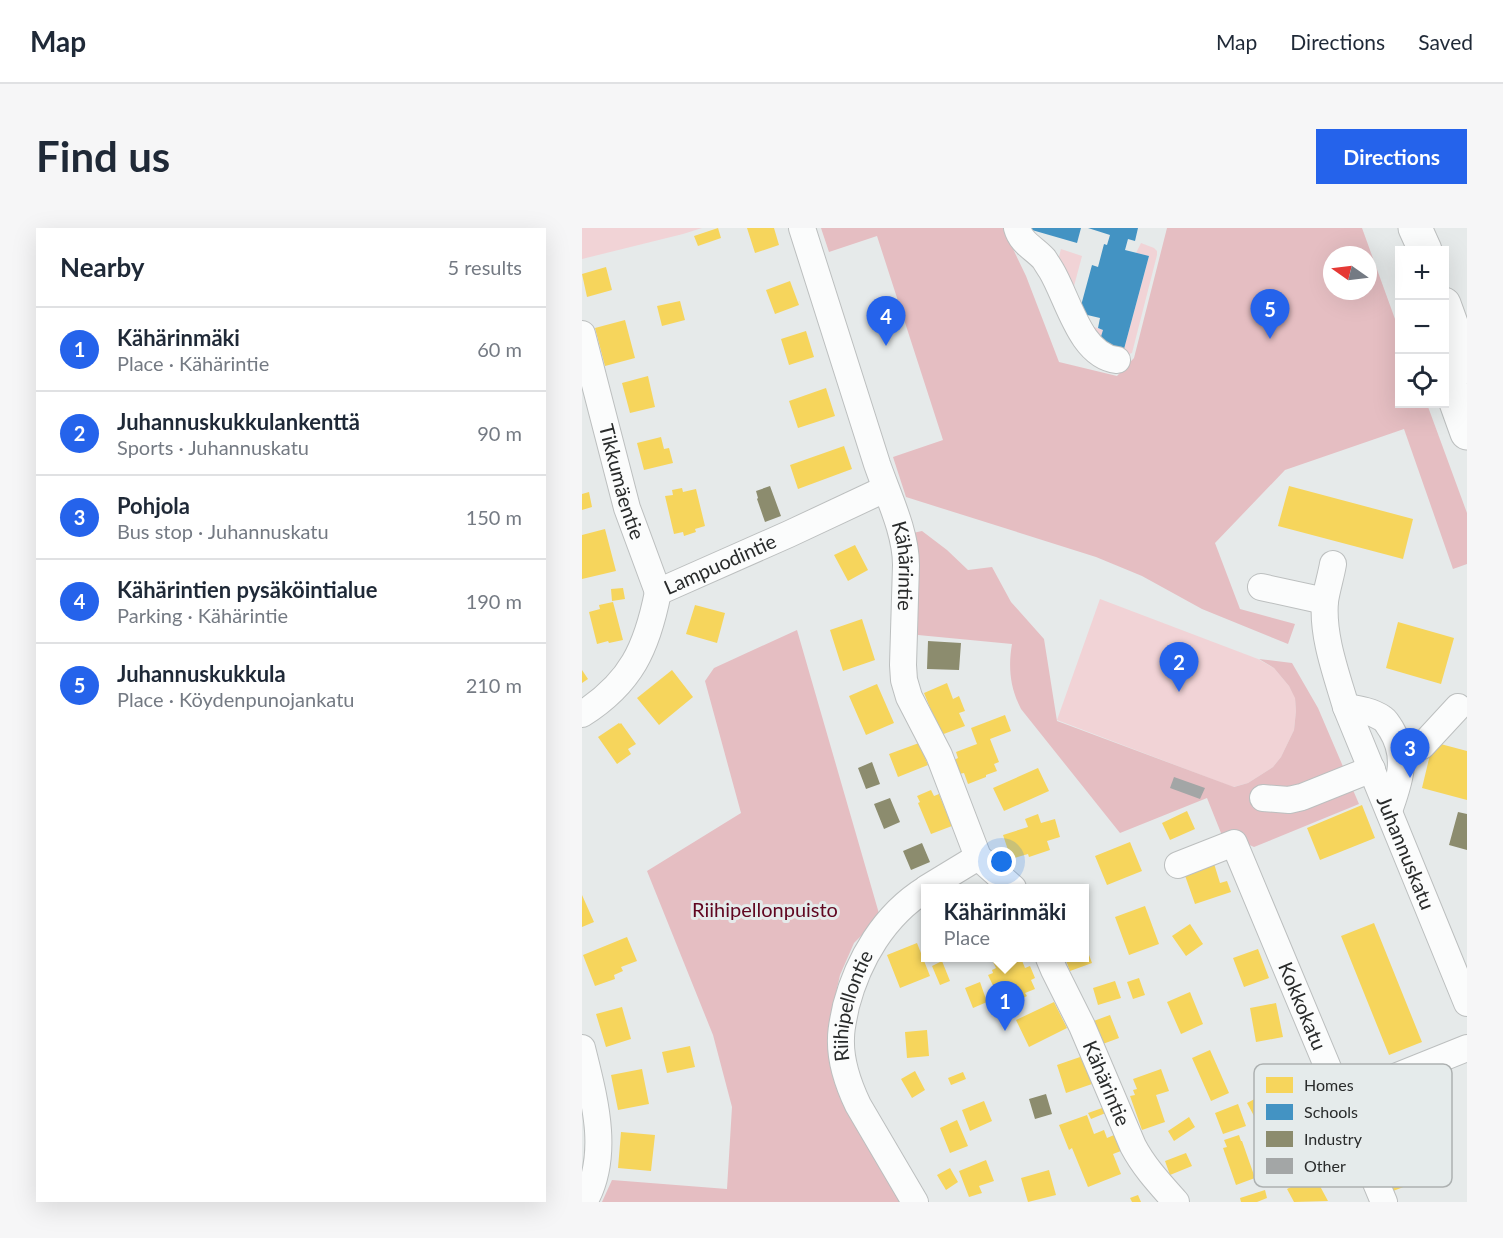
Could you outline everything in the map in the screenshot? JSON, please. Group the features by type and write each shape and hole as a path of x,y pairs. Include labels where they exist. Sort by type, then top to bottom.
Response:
{"main road":[{"path":"1395,228 1402,246"},
{"path":"1415,228 1423,246"},
{"path":"1449,332 1467,433"}],"street":[{"name":"Kähärintie","path":"802,228 906,553 903,665 906,688 939,756 978,857 1008,884"},
{"path":"1017,228 1023,242 1044,259 1052,271 1071,311 1095,351 1102,357 1117,360"},
{"name":"Tikkumäentie","path":"582,334 627,508 658,592"},
{"name":"Lampuodintie","path":"582,714 597,705 631,669 647,636 658,592 885,489"},
{"name":"Juhannuskatu","path":"1333,564 1325,601 1326,624 1332,660 1346,707 1467,1003"},
{"path":"1261,587 1325,601"},
{"path":"1346,707 1364,710 1384,718 1396,737 1401,754 1401,770 1389,811"},
{"path":"1401,754 1422,746 1458,707"},
{"path":"1263,798 1289,800 1302,797 1372,769"},
{"name":"Kokkokatu","path":"1178,865 1234,843 1326,1064"},
{"name":"Riihipellontie","path":"934,884 978,857"},
{"name":"Riihipellontie","path":"915,1202 850,1089 841,1054 840,1039 849,995 865,954 897,913 921,893"},
{"name":"Kähärintie","path":"1052,962 1140,1160 1176,1202"},
{"path":"582,1048 596,1109 598,1146 594,1182 584,1202"},
{"path":"1427,1064 1467,1048"},
{"name":"Kokkokatu","path":"1378,1187 1384,1202"}],"shaded area":[{"path":"582,228 702,228 582,259"},
{"path":"1141,243 1154,248 1157,255 1132,353 1118,354 1098,345 1082,323 1103,330 1100,343 1124,349 1149,256 1136,253"},
{"path":"1061,249 1082,256 1070,301 1057,264"},
{"path":"1100,599 1258,659 1274,668 1295,697 1296,711 1294,730 1281,757 1273,767 1248,783 1233,787 1057,720"}],"green space":[{"path":"821,228 1003,228 1026,276 1059,362 1117,376 1134,358 1167,228 1362,228 1369,246 1323,246 1323,300 1377,300 1377,269 1395,319 1395,408 1428,408 1467,513 1467,564 1453,569 1404,429 1285,470 1215,543 1240,609 1295,624 1288,644 1202,609 1142,576 1096,557 906,497 893,457 943,440 877,236 829,252"},
{"path":"922,531 968,570 992,567 1011,602 1044,639 1057,721 1234,787 1248,783 1273,767 1281,757 1294,730 1295,698 1289,686 1274,668 1259,659 1292,663 1318,708 1359,804 1254,847 1236,839 1223,838 1207,798 1120,833 1021,709 1014,693 1011,677 1012,644 918,635 919,560 913,533"},
{"name":"Riihipellonpuisto","path":"797,630 880,917 854,943 840,975 831,1015 831,1069 842,1095 904,1202 602,1202 612,1180 727,1189 732,1107 713,1035 647,871 741,813 705,681 714,668"}],"building: Homes":[{"path":"718,228 721,238 698,246 694,236"},
{"path":"747,228 774,228 779,245 755,253"},
{"path":"606,267 612,290 587,297 582,274"},
{"path":"790,281 799,305 775,314 766,290"},
{"path":"680,301 685,320 662,326 657,306"},
{"path":"625,320 635,358 605,366 595,328"},
{"path":"806,331 814,357 789,365 781,339"},
{"path":"648,376 655,407 630,413 622,383"},
{"path":"826,388 835,416 798,428 789,401"},
{"path":"661,437 664,449 669,448 673,463 644,470 637,443"},
{"path":"844,446 852,469 798,489 790,465"},
{"path":"1289,486 1413,519 1403,559 1278,526"},
{"path":"682,488 683,492 696,489 705,526 684,536 683,532 674,534 665,496 673,495 672,490"},
{"path":"589,492 592,507 582,510 582,494"},
{"path":"605,529 616,571 582,579 582,535"},
{"path":"855,545 868,570 848,581 834,555"},
{"path":"623,588 625,599 612,601 611,589"},
{"path":"613,602 623,640 597,644 589,612 600,609 599,605"},
{"path":"695,605 725,613 717,643 686,634"},
{"path":"862,619 875,660 843,671 830,630"},
{"path":"1398,622 1454,638 1441,684 1386,668"},
{"path":"582,670 588,679 582,683"},
{"path":"672,670 693,697 659,725 637,698"},
{"path":"947,683 953,699 959,696 965,711 959,713 965,726 941,735 924,693"},
{"path":"877,684 894,723 866,735 849,696"},
{"path":"1005,715 1011,731 990,739 999,762 994,764 997,771 968,784 964,773 959,774 954,760 958,758 956,752 977,744 971,728"},
{"path":"619,723 636,744 628,749 631,754 617,764 598,737"},
{"path":"1433,742 1467,751 1467,800 1422,788"},
{"path":"919,743 928,765 898,777 889,754"},
{"path":"1038,768 1049,791 1004,811 993,788"},
{"path":"931,790 934,796 939,794 952,826 931,834 917,796"},
{"path":"1362,805 1375,838 1320,860 1307,828"},
{"path":"1187,811 1195,829 1170,840 1162,823"},
{"path":"1038,814 1041,823 1055,819 1060,837 1047,841 1050,850 1029,857 1028,854 1011,859 1003,835 1028,827 1025,819"},
{"path":"1130,842 1142,871 1107,885 1095,856"},
{"path":"1212,857 1220,883 1227,881 1231,892 1195,904 1182,867"},
{"path":"582,895 594,922 582,927"},
{"path":"1145,906 1159,944 1129,955 1115,917"},
{"path":"1374,923 1422,1042 1389,1055 1341,936"},
{"path":"1190,924 1203,944 1186,956 1172,936"},
{"path":"627,937 637,961 621,967 623,971 614,975 615,979 595,986 583,955"},
{"path":"917,943 921,953 921,962 924,962 930,976 900,988 887,955"},
{"path":"1258,949 1269,978 1244,987 1233,958"},
{"path":"1089,955 1092,963 1070,971 1067,962 1089,962"},
{"path":"942,962 950,981 940,985 932,966"},
{"path":"993,962 1023,962 1025,968 1030,966 1035,978 1031,980 1035,989 1025,993 1027,996 1008,1005 1001,990 996,992 988,975 996,968"},
{"path":"1139,978 1145,995 1133,999 1127,982"},
{"path":"1115,981 1121,998 1098,1005 1093,988"},
{"path":"980,982 987,1002 973,1008 965,988"},
{"path":"1190,992 1203,1024 1181,1034 1167,1002"},
{"path":"1054,1002 1067,1028 1029,1047 1016,1020"},
{"path":"1276,1003 1283,1037 1256,1042 1250,1008"},
{"path":"622,1007 631,1039 606,1047 596,1014"},
{"path":"1110,1015 1119,1038 1100,1045 1091,1022"},
{"path":"927,1030 929,1056 907,1058 905,1032"},
{"path":"690,1046 695,1067 667,1073 662,1052"},
{"path":"1210,1050 1229,1093 1211,1101 1192,1058"},
{"path":"1083,1056 1092,1084 1066,1093 1057,1065"},
{"path":"642,1069 649,1104 618,1110 611,1075"},
{"path":"1161,1069 1169,1091 1156,1095 1165,1122 1142,1130 1130,1096 1135,1095 1133,1090 1137,1089 1133,1079"},
{"path":"915,1071 925,1090 912,1098 901,1079"},
{"path":"963,1072 966,1079 951,1085 948,1078"},
{"path":"1254,1099 1254,1116 1247,1103"},
{"path":"984,1101 992,1121 970,1131 962,1110"},
{"path":"1238,1104 1246,1126 1223,1134 1215,1113"},
{"path":"1105,1107 1108,1112 1091,1119 1088,1113"},
{"path":"1087,1115 1094,1134 1104,1130 1107,1138 1114,1135 1121,1151 1113,1154 1121,1174 1088,1187 1072,1148 1069,1150 1059,1125"},
{"path":"1189,1117 1195,1127 1174,1141 1168,1131"},
{"path":"957,1120 968,1146 950,1153 940,1128"},
{"path":"621,1132 655,1135 651,1171 618,1168"},
{"path":"1239,1135 1254,1178 1236,1185 1223,1148 1227,1147 1224,1140"},
{"path":"1186,1153 1192,1166 1170,1175 1165,1161"},
{"path":"986,1160 994,1181 979,1186 982,1193 969,1197 959,1171"},
{"path":"950,1168 958,1182 946,1190 937,1175"},
{"path":"1049,1170 1056,1195 1028,1202 1021,1178"},
{"path":"1320,1187 1328,1201 1294,1202 1287,1189"},
{"path":"1391,1187 1403,1187 1393,1191"},
{"path":"1265,1190 1267,1198 1257,1202 1241,1202 1240,1198"},
{"path":"1138,1195 1141,1202 1132,1202 1130,1198"}],"building: Schools":[{"path":"1025,228 1081,228 1077,243"},
{"path":"1088,228 1138,228 1135,241 1128,239 1125,250 1149,256 1124,349 1099,343 1103,330 1098,328 1100,318 1079,313 1092,265 1098,267 1104,244 1107,245 1110,235"}],"building: Industry":[{"path":"770,486 781,516 765,522 756,491"},
{"path":"928,641 961,643 959,670 927,669"},
{"path":"872,762 880,784 866,789 858,768"},
{"path":"890,798 900,822 884,829 874,804"},
{"path":"1458,812 1467,814 1467,850 1449,845"},
{"path":"922,843 930,862 911,870 903,851"},
{"path":"1046,1094 1052,1114 1035,1119 1029,1099"}],"building: Other":[{"path":"1174,777 1205,788 1200,799 1170,788"}],"place":[{"name":"Juhannuskukkula","path":"1270,339"},
{"name":"Kähärintien pysäköintialue","path":"886,346"},
{"name":"Juhannuskukkulankenttä","path":"1179,692"},
{"name":"Pohjola","path":"1410,778"},
{"name":"Kähärinmäki","path":"1005,1031"}]}
